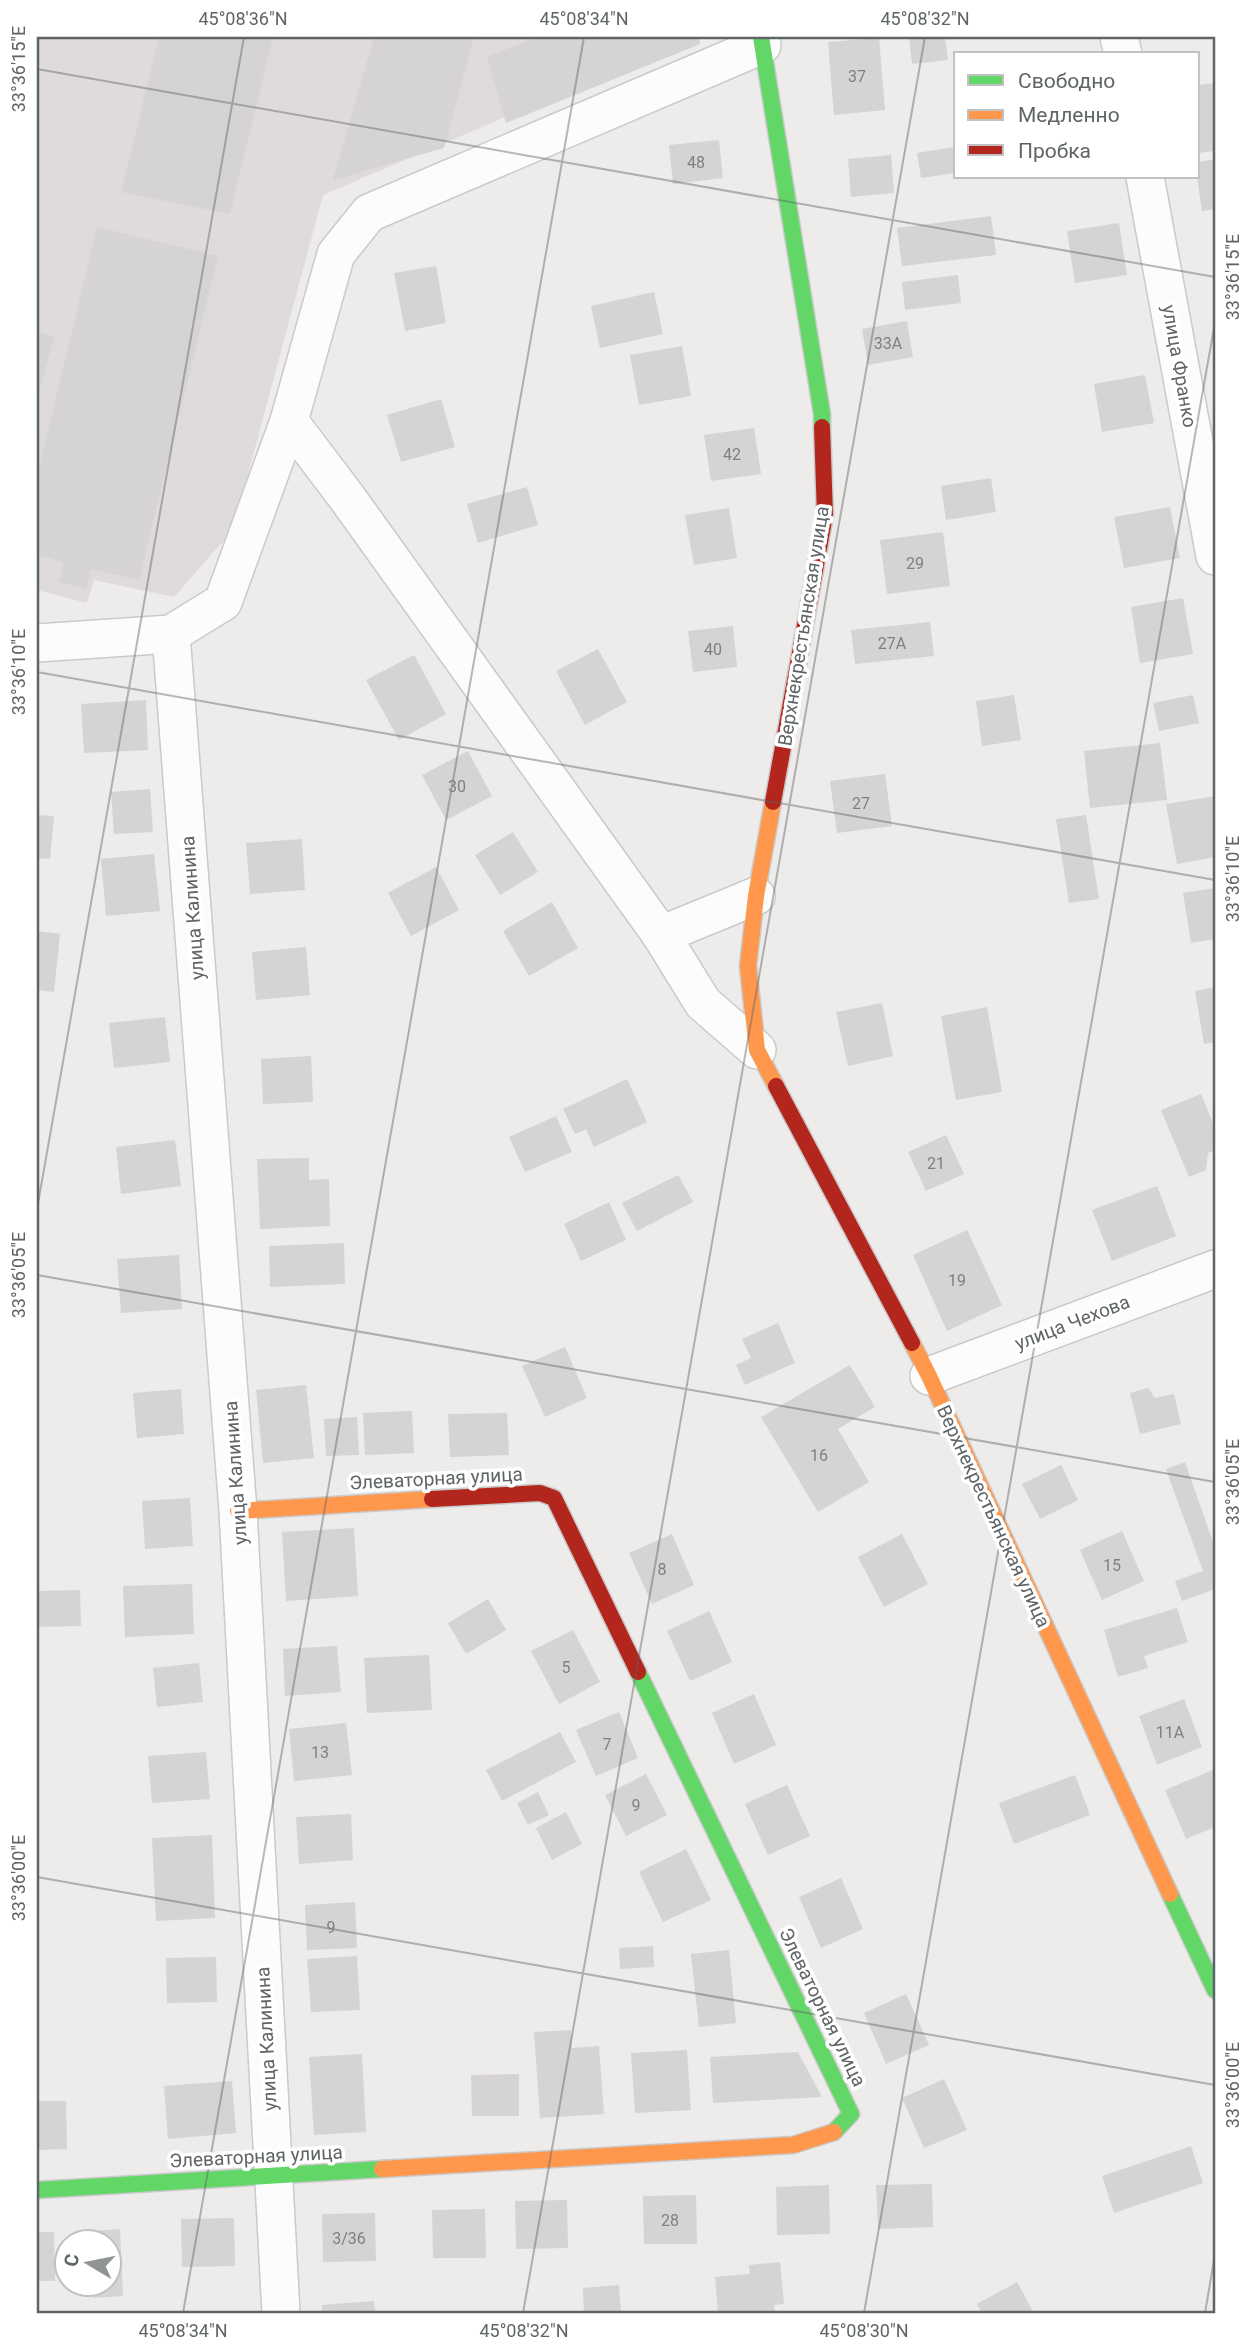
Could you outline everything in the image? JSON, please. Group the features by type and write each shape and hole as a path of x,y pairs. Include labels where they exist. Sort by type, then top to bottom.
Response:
{"street":[{"path":"37,643 172,634 223,602 289,421 336,254 369,213 761,41"},
{"name":"Верхнекрестьянская улица","path":"757,1050 748,966 756,896 825,515 822,414 761,41"},
{"name":"улица Франко","path":"1145,178 1215,556"},
{"name":"Верхнекрестьянская улица","path":"289,421 661,935 703,1003 757,1050 929,1376 1215,1990"},
{"name":"улица Калинина","path":"172,634 238,1511 281,2313"},
{"path":"661,935 756,896"},
{"name":"улица Чехова","path":"929,1376 1215,1269"},
{"name":"Элеваторная улица","path":"37,2190 793,2145 836,2131 851,2114 554,1498 540,1493 238,1511"}],"shaded area":[{"path":"37,37 692,37 323,195 233,530 174,597 94,580 87,603 37,590"}],"building":[{"path":"159,37 273,37 230,214 121,192"},
{"path":"374,37 474,37 444,148 333,180"},
{"path":"537,37 699,37 700,44 506,123 487,57"},
{"path":"909,37 945,37 948,60 912,64"},
{"path":"879,38 885,110 834,115 828,42"},
{"path":"1215,83 1215,151 1200,153 1200,85"},
{"path":"719,140 723,178 673,184 669,145"},
{"path":"954,147 954,173 921,178 917,153"},
{"path":"891,155 894,193 851,197 848,159"},
{"path":"1215,159 1215,209 1202,211 1197,178 1200,178 1200,162"},
{"path":"991,216 996,255 902,266 897,228"},
{"path":"1119,223 1127,275 1075,283 1067,231"},
{"path":"97,227 218,256 139,580 91,569 86,589 59,582 64,562 37,555 37,477"},
{"path":"436,266 446,323 405,331 394,273"},
{"path":"958,275 961,303 905,310 902,282"},
{"path":"654,292 663,334 600,348 591,306"},
{"path":"907,321 913,357 868,365 862,329"},
{"path":"37,332 54,337 38,396 37,396"},
{"path":"682,346 691,396 639,405 630,355"},
{"path":"1145,375 1154,423 1102,432 1094,384"},
{"path":"441,399 455,447 401,462 387,415"},
{"path":"754,428 761,474 711,481 704,435"},
{"path":"991,478 996,512 946,520 941,486"},
{"path":"527,487 538,525 478,543 467,504"},
{"path":"1170,507 1180,558 1124,568 1114,517"},
{"path":"729,508 737,558 694,565 685,515"},
{"path":"943,532 950,586 887,594 880,540"},
{"path":"1183,598 1193,654 1140,663 1131,607"},
{"path":"930,622 934,656 855,664 851,630"},
{"path":"733,626 737,667 693,672 688,631"},
{"path":"598,649 627,702 585,725 556,671"},
{"path":"414,655 446,714 399,740 366,680"},
{"path":"1014,695 1021,740 982,746 976,701"},
{"path":"1193,695 1199,723 1159,731 1153,703"},
{"path":"146,700 148,750 84,753 81,704"},
{"path":"1160,743 1167,800 1090,808 1084,751"},
{"path":"468,751 492,796 446,820 422,775"},
{"path":"885,774 892,826 837,833 830,781"},
{"path":"150,789 153,832 114,834 111,792"},
{"path":"1215,796 1215,857 1177,864 1166,804"},
{"path":"37,815 54,816 50,859 37,858"},
{"path":"1086,815 1099,899 1069,903 1056,819"},
{"path":"513,832 538,872 500,895 475,855"},
{"path":"302,839 305,890 250,894 246,843"},
{"path":"154,854 160,911 106,916 101,859"},
{"path":"436,867 459,910 411,936 388,893"},
{"path":"1215,888 1215,939 1191,943 1183,893"},
{"path":"552,902 578,948 529,976 503,931"},
{"path":"37,931 60,934 54,992 37,990"},
{"path":"306,947 310,995 256,1000 252,952"},
{"path":"1215,987 1215,1042 1204,1044 1195,991"},
{"path":"882,1003 893,1056 848,1066 836,1012"},
{"path":"987,1007 1002,1092 956,1100 941,1016"},
{"path":"165,1017 170,1062 114,1068 109,1023"},
{"path":"311,1056 313,1102 263,1104 261,1059"},
{"path":"627,1079 647,1122 594,1147 586,1129 575,1134 563,1109"},
{"path":"1201,1094 1215,1128 1215,1150 1208,1153 1206,1170 1189,1177 1161,1110"},
{"path":"556,1116 572,1152 525,1172 509,1137"},
{"path":"946,1135 964,1174 926,1191 908,1152"},
{"path":"175,1140 181,1186 121,1194 116,1147"},
{"path":"309,1158 309,1180 329,1179 330,1226 260,1229 257,1159"},
{"path":"678,1175 693,1202 637,1231 622,1203"},
{"path":"1157,1186 1176,1236 1112,1261 1092,1210"},
{"path":"609,1202 626,1240 581,1261 564,1224"},
{"path":"967,1230 1002,1305 947,1331 913,1255"},
{"path":"344,1243 345,1284 270,1287 269,1246"},
{"path":"179,1255 182,1309 121,1313 117,1259"},
{"path":"778,1323 795,1363 745,1385 736,1365 751,1358 742,1339"},
{"path":"565,1347 587,1398 545,1417 522,1366"},
{"path":"850,1365 875,1407 838,1429 869,1482 818,1512 761,1417"},
{"path":"306,1385 314,1458 263,1463 256,1390"},
{"path":"1148,1388 1155,1398 1174,1394 1181,1424 1140,1434 1130,1393"},
{"path":"181,1389 184,1434 137,1438 133,1393"},
{"path":"412,1411 414,1453 365,1455 363,1413"},
{"path":"507,1413 509,1455 450,1457 448,1414"},
{"path":"357,1417 359,1455 326,1456 324,1419"},
{"path":"1185,1462 1215,1548 1215,1589 1182,1601 1175,1581 1203,1571 1166,1469"},
{"path":"1061,1465 1078,1500 1040,1519 1022,1484"},
{"path":"190,1498 193,1546 145,1549 142,1501"},
{"path":"354,1528 358,1596 286,1601 282,1532"},
{"path":"1122,1531 1144,1581 1102,1600 1080,1550"},
{"path":"672,1534 694,1585 652,1604 629,1553"},
{"path":"902,1534 928,1584 884,1607 858,1557"},
{"path":"192,1584 194,1634 125,1637 123,1586"},
{"path":"80,1590 81,1626 37,1627 37,1591"},
{"path":"488,1599 506,1630 466,1654 448,1623"},
{"path":"1177,1608 1188,1642 1144,1656 1148,1668 1118,1677 1104,1630"},
{"path":"709,1611 732,1662 690,1681 667,1631"},
{"path":"573,1630 600,1682 559,1704 531,1651"},
{"path":"337,1646 341,1692 285,1696 283,1649"},
{"path":"429,1655 432,1710 367,1713 364,1658"},
{"path":"199,1663 203,1702 157,1707 153,1668"},
{"path":"754,1694 776,1745 734,1764 712,1713"},
{"path":"1184,1699 1202,1747 1157,1765 1139,1716"},
{"path":"619,1712 638,1758 596,1776 576,1730"},
{"path":"346,1723 352,1775 294,1781 289,1729"},
{"path":"560,1732 576,1762 502,1801 486,1770"},
{"path":"206,1752 210,1799 152,1803 148,1756"},
{"path":"1215,1769 1215,1827 1186,1839 1165,1790"},
{"path":"646,1774 667,1815 626,1836 605,1795"},
{"path":"1075,1775 1090,1815 1014,1844 999,1803"},
{"path":"787,1785 810,1836 768,1855 745,1804"},
{"path":"538,1792 549,1815 528,1825 517,1803"},
{"path":"566,1812 582,1844 552,1860 536,1828"},
{"path":"351,1814 353,1860 299,1864 296,1817"},
{"path":"212,1835 215,1918 156,1921 152,1838"},
{"path":"686,1849 711,1900 663,1922 639,1872"},
{"path":"841,1878 863,1929 821,1948 799,1897"},
{"path":"355,1902 357,1948 307,1950 305,1905"},
{"path":"653,1946 654,1967 620,1969 619,1948"},
{"path":"729,1950 736,2023 699,2027 691,1954"},
{"path":"357,1956 360,2010 311,2012 307,1959"},
{"path":"216,1957 217,2002 167,2003 166,1958"},
{"path":"906,1994 929,2045 886,2064 864,2013"},
{"path":"571,2030 572,2048 599,2046 604,2114 540,2118 534,2032"},
{"path":"687,2050 691,2110 635,2113 631,2053"},
{"path":"798,2052 822,2097 713,2103 710,2057"},
{"path":"362,2054 366,2132 314,2135 309,2057"},
{"path":"519,2074 519,2116 472,2116 471,2075"},
{"path":"944,2079 967,2130 924,2148 902,2098"},
{"path":"232,2081 236,2133 168,2139 164,2086"},
{"path":"37,2101 66,2101 67,2149 37,2150"},
{"path":"1191,2146 1203,2183 1114,2213 1102,2176"},
{"path":"932,2184 933,2227 878,2229 876,2185"},
{"path":"829,2185 830,2234 777,2235 776,2187"},
{"path":"696,2195 697,2244 644,2244 643,2196"},
{"path":"567,2200 568,2248 516,2249 515,2201"},
{"path":"485,2209 486,2258 433,2258 432,2210"},
{"path":"375,2213 376,2261 323,2262 322,2214"},
{"path":"234,2218 235,2266 182,2267 181,2219"},
{"path":"37,2232 52,2232 52,2281 37,2281"},
{"path":"780,2262 784,2304 774,2305 775,2313 718,2313 715,2277 750,2274 749,2265"},
{"path":"1017,2282 1034,2313 982,2313 977,2304"},
{"path":"619,2285 621,2313 584,2313 583,2288"},
{"path":"374,2301 375,2313 322,2313 322,2305"}],"traffic: fast":[{"path":"761,37 822,427"},
{"path":"638,1672 851,2114 834,2132"},
{"path":"1170,1894 1215,1990"},
{"path":"37,2190 382,2169"}],"traffic: slow":[{"path":"773,802 756,896 748,966 757,1050 776,1086"},
{"path":"912,1343 1170,1894"},
{"path":"238,1511 432,1499"},
{"path":"382,2169 793,2145 834,2132"}],"traffic: jam":[{"path":"773,802 825,515 822,427"},
{"path":"776,1086 912,1343"},
{"path":"432,1499 540,1493 554,1498 638,1672"}]}
